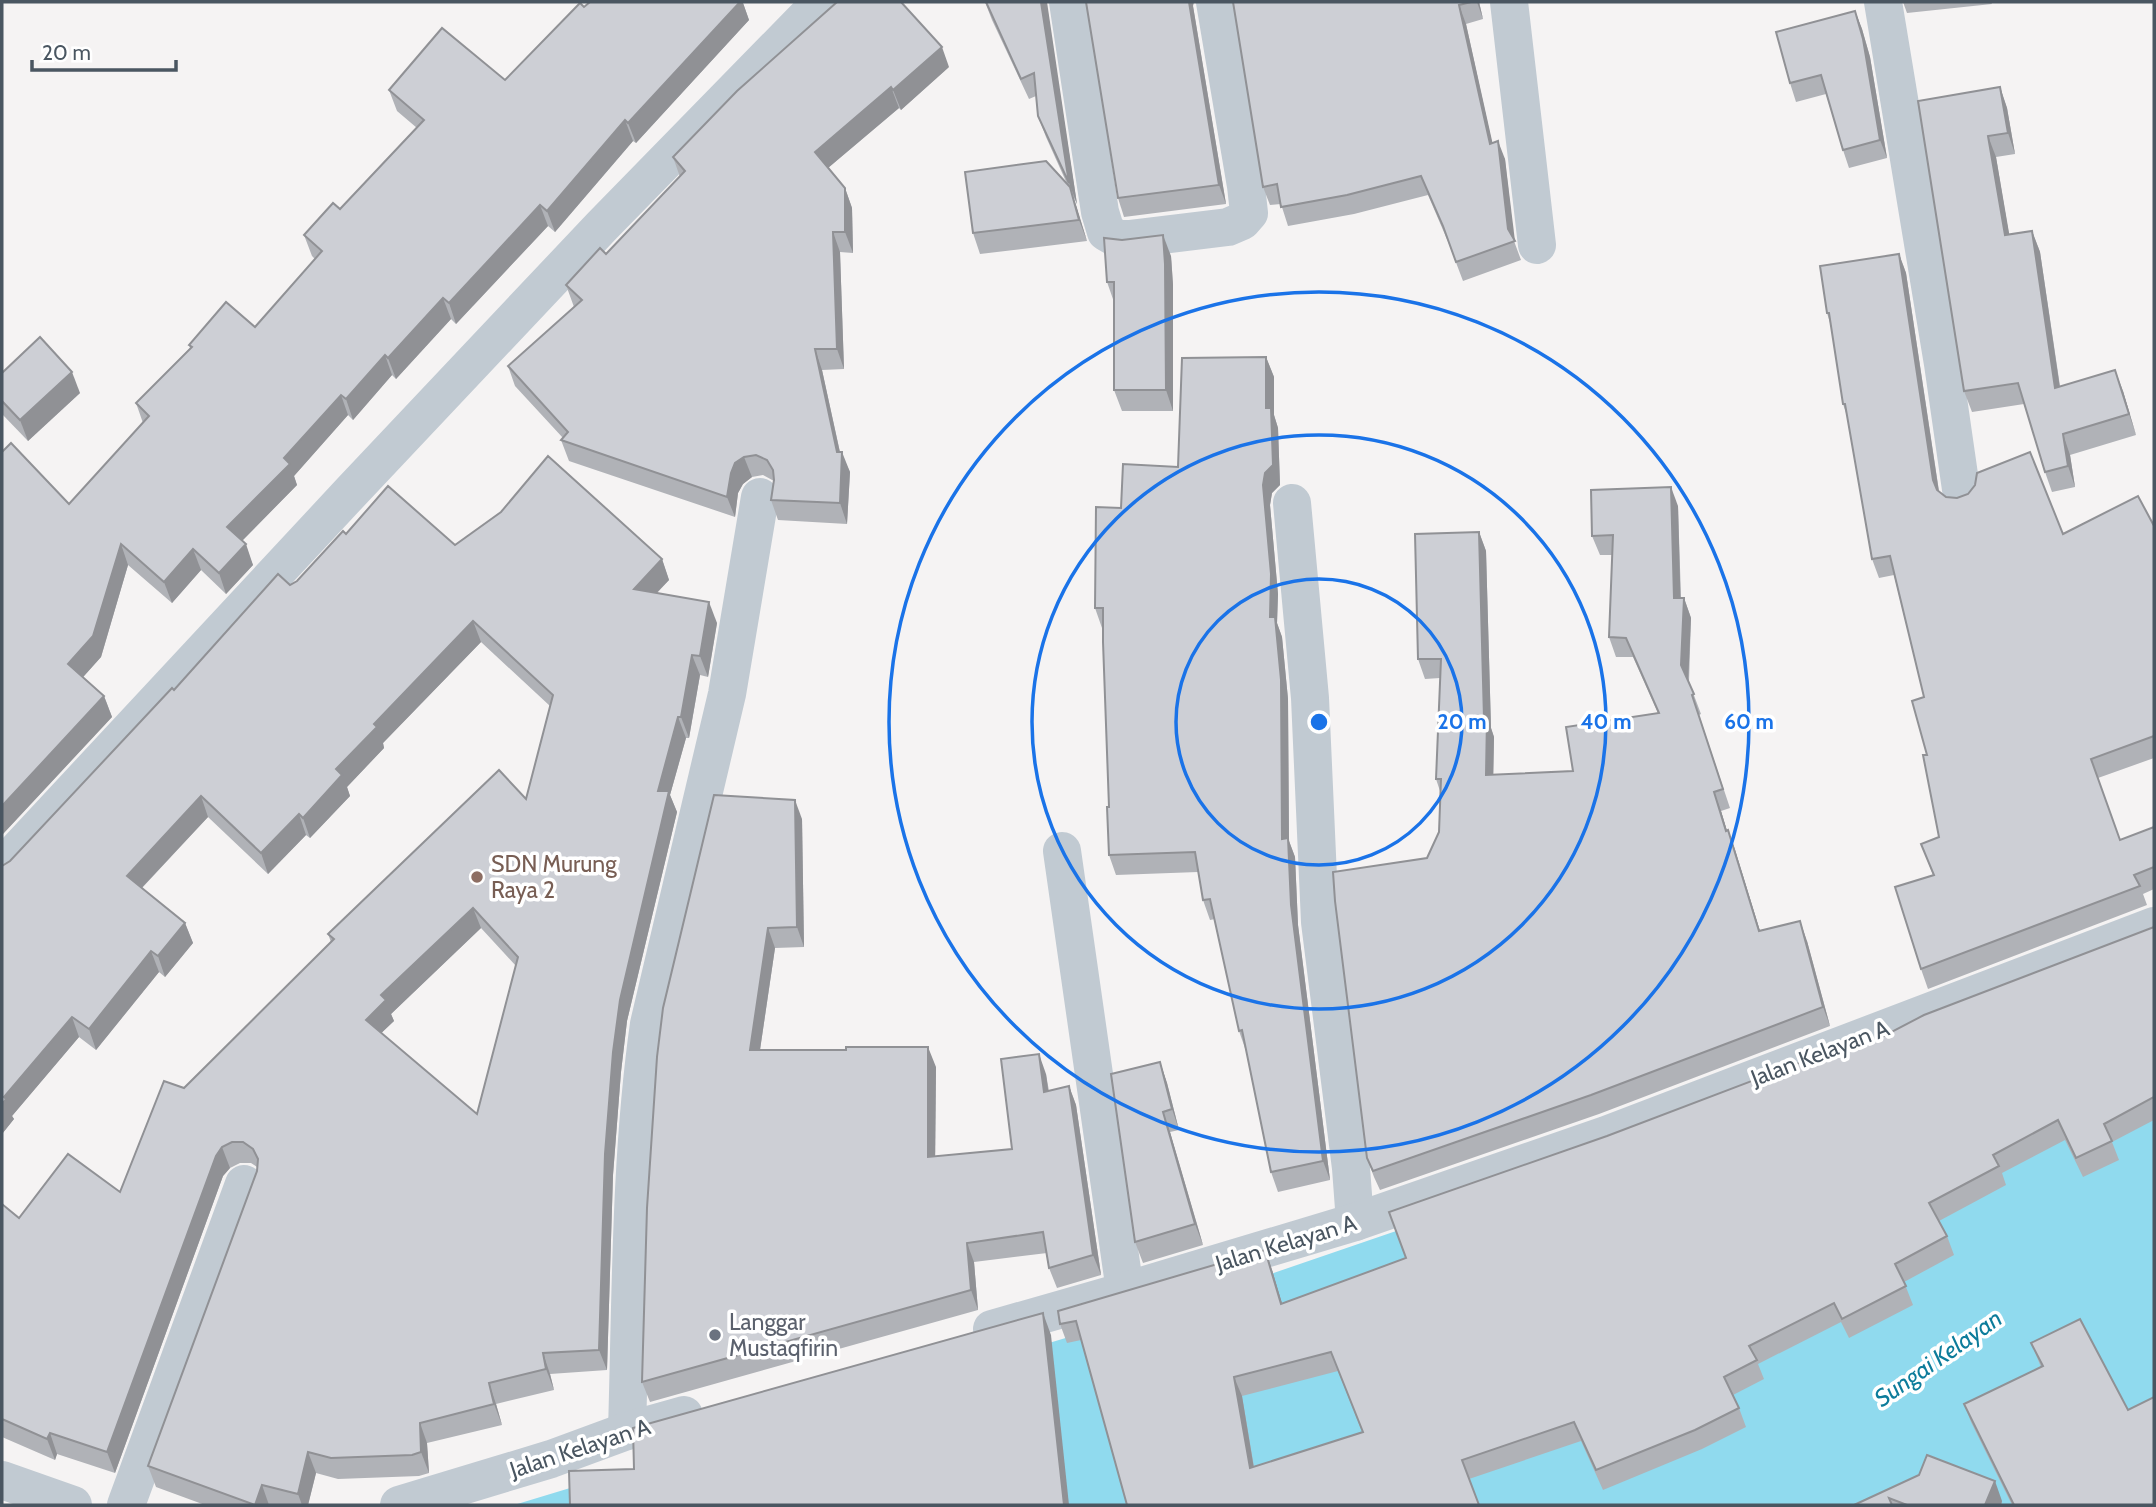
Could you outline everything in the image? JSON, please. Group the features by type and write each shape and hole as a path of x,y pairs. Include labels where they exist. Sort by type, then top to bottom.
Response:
{"street":[{"path":"2,867 563,267 821,2"},
{"path":"1068,2 1100,212 1106,232 1118,239 1228,227 1242,221 1249,213 1215,2"},
{"path":"1509,2 1537,245"},
{"path":"1883,2 1962,496"},
{"path":"627,1431 634,1210 644,1058 649,1024 727,694 760,497"},
{"path":"1292,503 1310,698 1320,922 1351,1168 1355,1222"},
{"path":"1062,851 1125,1291"},
{"name":"Jalan Kelayan A","path":"964,1336 1355,1222 1606,1135 2154,926"},
{"path":"126,1505 244,1184"},
{"name":"Jalan Kelayan A","path":"400,1505 551,1470 627,1431 722,1404"},
{"path":"2,1480 73,1505"}],"water":[{"name":"Sungai Kelayan","path":"2154,944 2154,1503 2150,1505 514,1505 1224,1290 1673,1136"}],"building":[{"path":"590,2 740,2 628,123 625,120 547,211 540,205 449,303 443,298 388,358 385,355 346,399 341,395 284,458 290,464 227,527 246,544 219,573 193,549 164,582 121,544 93,636 68,664 104,696 2,806 2,452 11,443 69,504 149,416 136,403 192,347 189,345 226,302 255,327 322,251 304,235 333,203 340,209 424,120 389,90 442,28 505,80 580,3 584,7"},
{"path":"837,2 901,2 942,47 815,152 845,188 845,232 833,232 837,349 815,349 837,452 842,452 840,503 771,500 773,470 767,460 756,455 744,457 735,463 727,497 561,440 568,432 508,366 582,300 566,285 600,248 606,254 685,171 673,157 737,91"},
{"path":"986,2 1041,2 1069,183 1038,116 1034,73 1021,79"},
{"path":"1086,2 1189,2 1219,185 1118,198"},
{"path":"1233,2 1471,2 1459,5 1490,144 1498,141 1508,229 1515,241 1456,262 1421,176 1347,195 1281,207 1277,184 1263,187"},
{"path":"1855,11 1863,39 1880,140 1843,150 1821,75 1790,83 1776,32"},
{"path":"2000,87 2008,133 1988,136 2005,235 2032,231 2055,388 2115,370 2129,414 2063,434 2068,466 2045,472 2018,383 1964,391 1918,101"},
{"path":"1046,161 1070,187 1079,220 973,233 965,172"},
{"path":"1163,235 1166,390 1114,390 1114,282 1107,282 1104,238 1122,240"},
{"path":"1899,254 1933,480 1937,490 1946,497 1957,498 1968,494 1975,485 1977,473 2030,452 2063,534 2138,496 2154,523 2154,736 2091,759 2120,840 2154,827 2154,867 2134,875 2140,886 1921,969 1895,887 1934,875 1921,844 1939,837 1923,755 1927,755 1912,701 1924,697 1890,556 1872,559 1820,266"},
{"path":"40,337 72,372 20,420 2,401 2,373"},
{"path":"1266,357 1266,408 1271,408 1273,465 1265,473 1263,485 1271,574 1270,617 1275,617 1281,680 1282,839 1288,838 1291,905 1323,1161 1271,1172 1242,1030 1239,1031 1210,899 1203,900 1195,852 1109,855 1103,608 1095,608 1096,507 1121,508 1123,464 1178,467 1182,358"},
{"path":"548,456 662,559 634,589 709,602 700,656 692,655 681,717 678,717 658,791 669,791 620,1000 605,1154 599,1350 543,1353 546,1369 489,1383 494,1404 420,1423 421,1452 412,1455 331,1458 308,1452 298,1494 262,1485 255,1505 148,1466 257,1171 258,1159 253,1149 243,1142 232,1142 222,1147 216,1156 107,1452 50,1433 47,1439 2,1419 2,1204 19,1218 68,1154 120,1192 164,1081 184,1088 334,939 328,934 499,770 526,799 553,695 473,621 374,724 377,727 336,769 342,775 303,818 299,814 261,853 201,796 127,876 185,923 158,956 151,951 89,1029 72,1017 4,1097 6,1099 2,1104 2,866 10,861 172,688 174,690 278,574 290,585 297,581 343,531 346,534 388,486 455,545 501,512","holes":["473,908 518,957 477,1114 366,1020 386,1000 381,995"]},
{"path":"1671,487 1674,598 1684,598 1681,665 1694,694 1692,695 1723,789 1714,792 1759,931 1800,921 1823,1007 1591,1095 1373,1171 1367,1158 1333,872 1427,858 1439,832 1441,779 1436,779 1441,659 1418,659 1415,534 1479,532 1484,718 1487,718 1486,775 1573,771 1566,727 1659,713 1626,638 1609,637 1613,535 1592,536 1591,490"},
{"path":"714,795 795,800 797,927 768,928 750,1050 928,1047 928,1157 1012,1149 1001,1059 1039,1054 1044,1092 1069,1086 1093,1255 1049,1268 1043,1232 967,1243 971,1290 642,1382 647,1208 663,1008"},
{"path":"2154,927 2154,1097 2104,1124 2112,1141 2076,1158 2058,1120 1993,1155 1999,1166 1929,1203 1947,1236 1895,1264 1906,1286 1842,1319 1834,1303 1749,1346 1757,1360 1724,1377 1739,1408 1695,1430 1596,1470 1574,1422 1462,1460 1479,1505 1127,1505 1076,1321 1060,1324 1058,1311 1265,1250 1281,1304 1406,1258 1389,1212 1607,1136 1857,1041 1861,1048 1924,1015","holes":["1331,1352 1363,1432 1250,1468 1234,1377"]},
{"path":"1160,1062 1172,1109 1163,1112 1195,1224 1135,1242 1111,1074"},
{"path":"1043,1313 1064,1505 570,1505 569,1471 634,1469 633,1428"},
{"path":"2080,1319 2128,1410 2154,1397 2154,1505 2014,1505 1964,1404 2043,1366 2031,1343"},
{"path":"1927,1455 1995,1481 1985,1505 1907,1505 1889,1498 1892,1505 1854,1505 1919,1475"}],"place":[{"name":"SDN Murung Raya 2","path":"477,877"},
{"name":"Langgar Mustaqfirin","path":"715,1335"}]}
